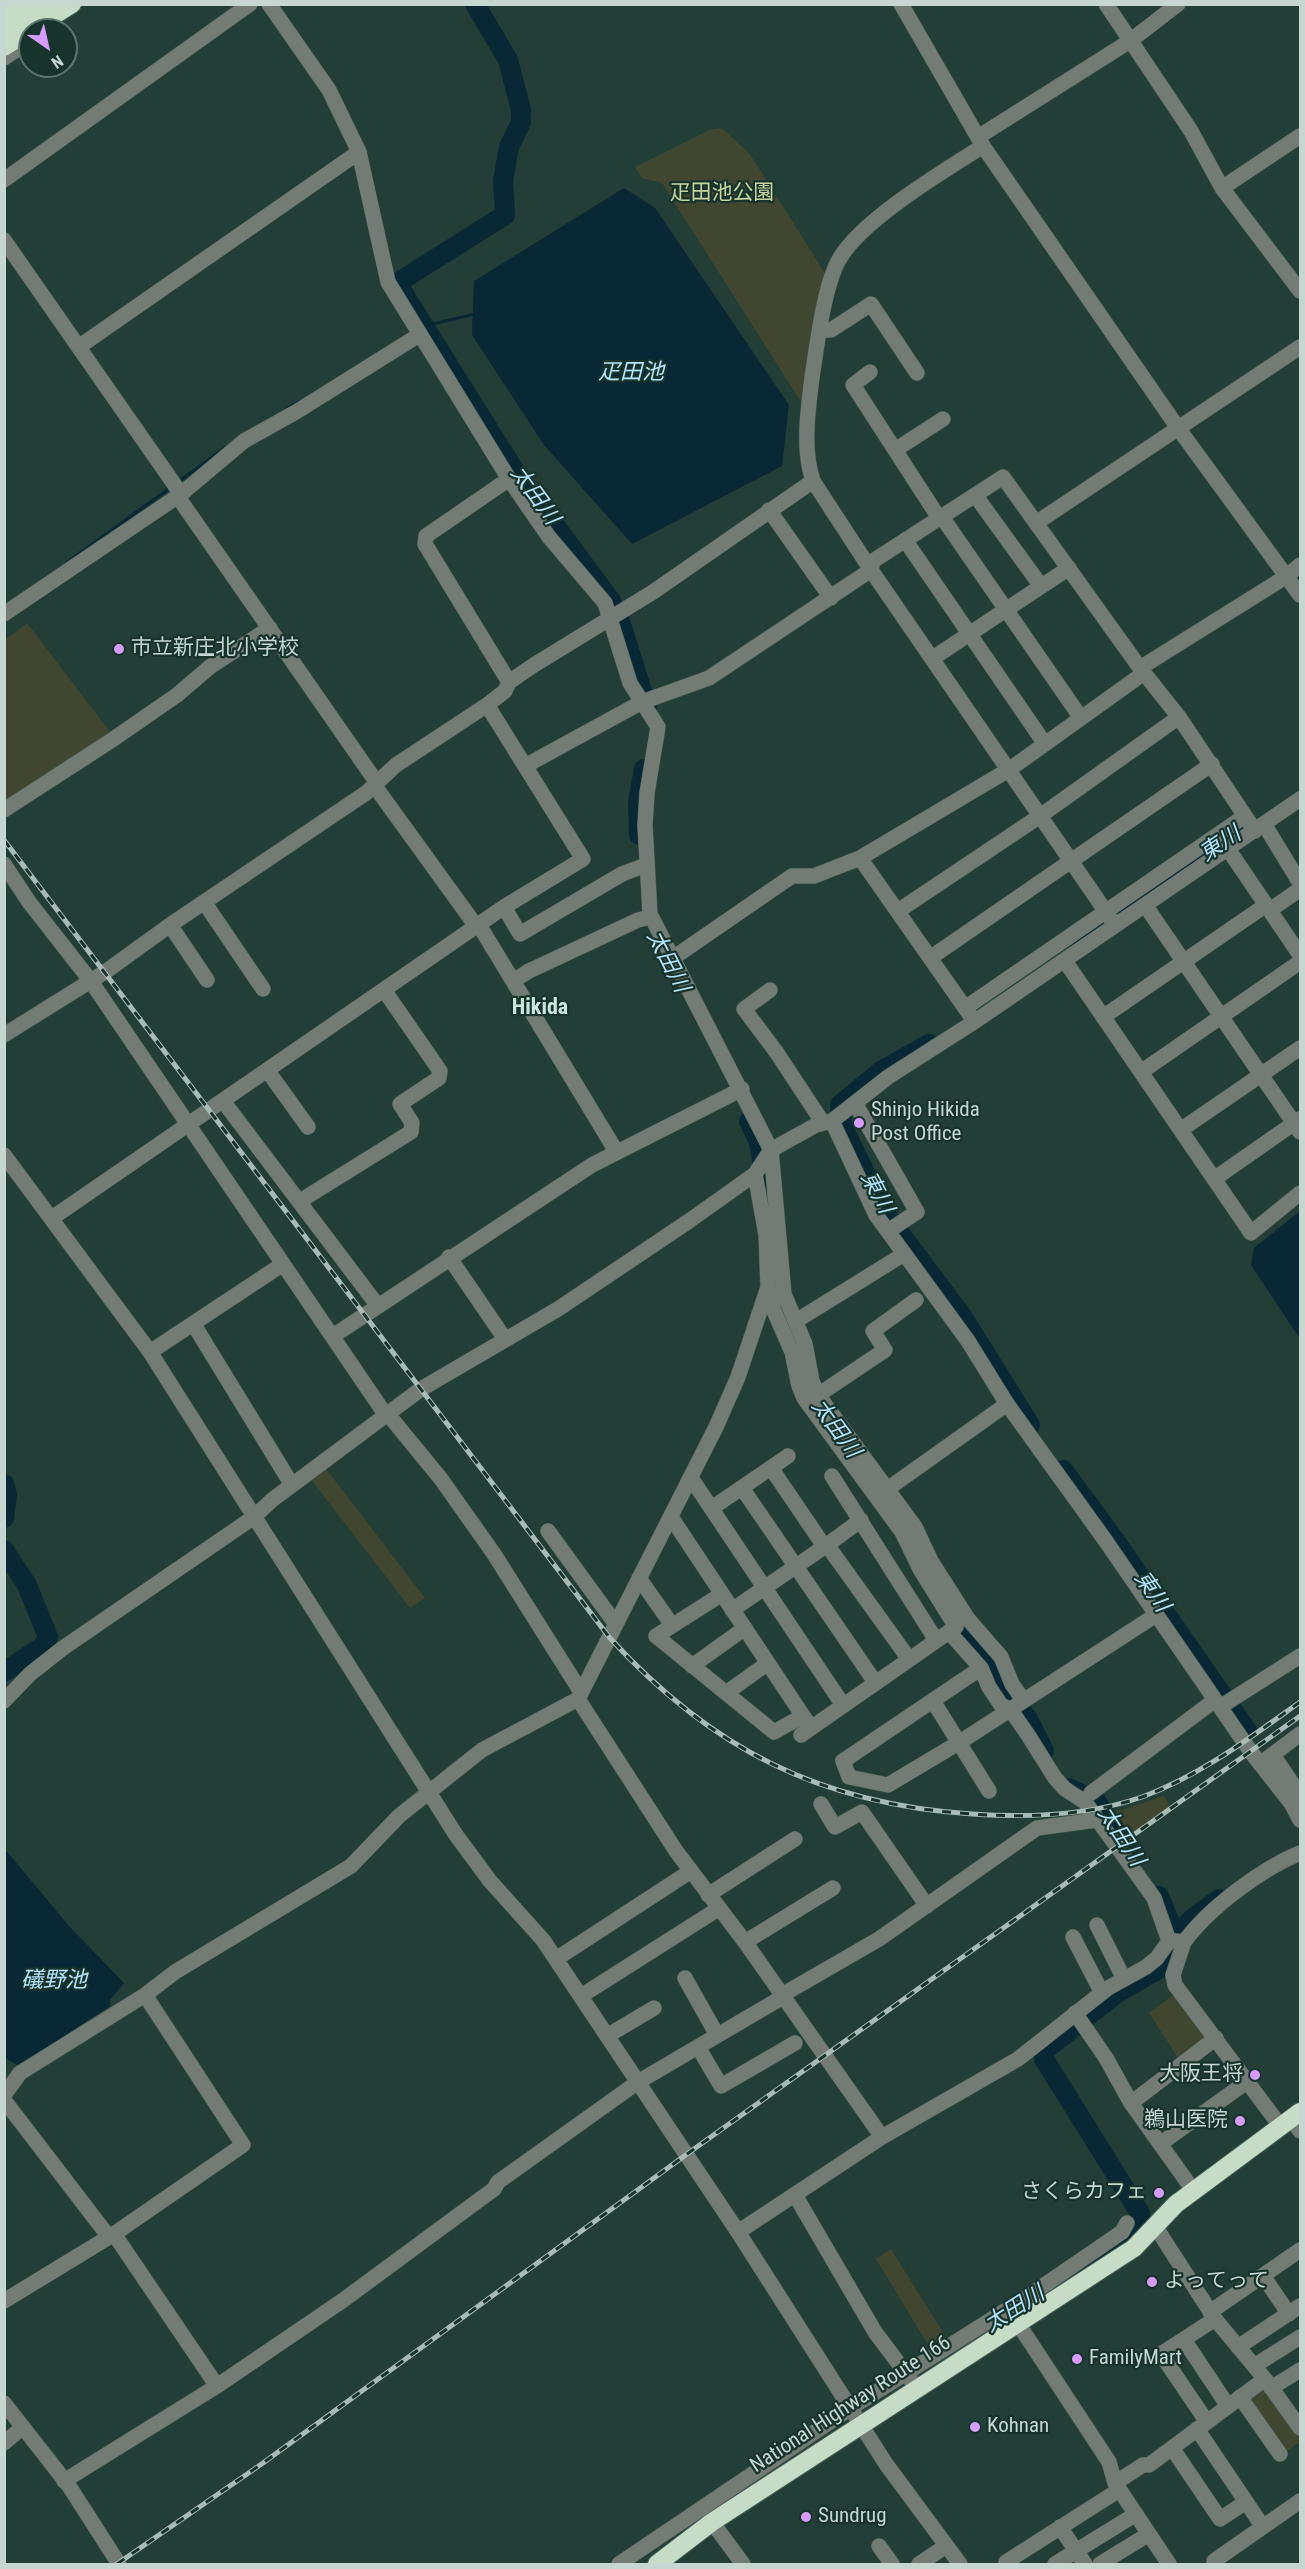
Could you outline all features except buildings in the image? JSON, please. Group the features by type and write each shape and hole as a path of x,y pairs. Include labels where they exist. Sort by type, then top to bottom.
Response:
{"highway":[{"path":"4,13 17,4"},
{"path":"46,18 72,4"},
{"path":"4,47 18,37"},
{"name":"National Highway Route 166","path":"657,2565 853,2415 947,2357 1019,2325 1032,2304 1134,2248 1193,2190 1293,2122"}],"street":[{"path":"46,18 82,4"},
{"path":"4,180 250,4"},
{"path":"269,4 329,90 359,152 388,282 509,479 549,537 605,603 630,683 658,727 647,794 646,865 651,917 742,1089 771,1150 784,1294 805,1344 812,1381 818,1395 882,1493 920,1569 956,1627 843,1705 805,1726 774,1732 656,1636 722,1594"},
{"path":"901,4 980,142 1178,428 1300,595"},
{"path":"1106,4 1191,131 1222,188 1300,291"},
{"path":"1110,918 1010,769 871,570 813,481 808,466 808,410 820,330 840,258 870,225 980,142 1130,41 1178,4"},
{"path":"4,58 18,49"},
{"path":"1222,188 1300,136"},
{"path":"80,346 359,152"},
{"path":"4,240 80,346 375,784 478,925 616,1151"},
{"path":"820,330 831,330 871,304 917,373"},
{"path":"4,614 180,495 244,441 419,334"},
{"path":"1036,523 1300,347"},
{"path":"870,372 853,385 941,518 1081,718"},
{"path":"895,450 943,419"},
{"path":"525,766 642,702 709,678 871,570 873,561 1003,477 1142,670 1179,717 1298,888 1183,961 1102,1017"},
{"path":"509,479 426,536 425,544 509,682"},
{"path":"4,1035 90,980 375,784 396,765 487,705 505,691 509,682 611,619 813,481"},
{"path":"975,495 1041,586"},
{"path":"770,510 831,598"},
{"path":"905,540 1045,744"},
{"path":"673,958 792,876 814,876 860,858 1010,769 1081,718 1142,670 1287,576 1300,565"},
{"path":"933,658 1069,568"},
{"path":"4,810 122,734 177,695 211,666 270,628"},
{"path":"52,1218 504,907 584,859 487,705"},
{"path":"898,911 1041,816 1179,717"},
{"path":"930,958 1212,764"},
{"path":"4,1701 30,1674 63,1648 254,1517 292,1485 421,1389 558,1309 756,1174 771,1150 827,1122 850,1107 970,1015 1110,918 1252,823 1300,800"},
{"path":"970,1015 1065,961 1110,918 1145,905 1228,849 1252,823"},
{"path":"1228,849 1268,908 1298,945"},
{"path":"860,858 970,1015"},
{"path":"4,864 29,902 90,980 386,1414 441,1479 494,1554 580,1696 691,1871 745,1942 882,2137"},
{"path":"504,907 520,934 622,874 646,865"},
{"path":"204,902 263,989"},
{"path":"1145,905 1261,1075 1298,1125 1214,1179"},
{"path":"513,981 529,971 638,920 651,917"},
{"path":"170,925 207,980"},
{"path":"1065,961 1251,1233 1300,1193"},
{"path":"1142,1072 1300,962"},
{"path":"300,1201 411,1131 412,1123 400,1104 439,1078 440,1071 384,990"},
{"path":"770,990 744,1009 827,1122 876,1215 894,1227 904,1254 968,1341 1007,1404 1105,1539 1155,1615 1266,1760 1300,1795"},
{"path":"1182,1129 1300,1048"},
{"path":"267,1070 308,1127"},
{"path":"333,1336 449,1257 616,1151 742,1089"},
{"path":"223,1101 378,1306"},
{"path":"850,1107 917,1212 894,1227"},
{"path":"4,1155 150,1352 429,1792 489,1881 543,1940 738,2232 853,2415 960,2565"},
{"path":"756,1174 766,1235 768,1287 774,1311 792,1352 799,1386 804,1398 882,1493 915,1527 931,1561 968,1619 1001,1657 1012,1684 1023,1700"},
{"path":"796,1322 904,1254"},
{"path":"449,1257 505,1339"},
{"path":"150,1352 283,1264"},
{"path":"4,2094 20,2073 146,1995 175,1972 351,1866 399,1816 482,1750 580,1696 615,1623 691,1478 738,1377 768,1287"},
{"path":"818,1395 885,1350 873,1331 916,1300"},
{"path":"194,1325 292,1485"},
{"path":"882,1493 1007,1404"},
{"path":"712,1508 788,1456"},
{"path":"771,1468 909,1659"},
{"path":"832,1476 943,1636 981,1668 1001,1705 1010,1709 1055,1778 1065,1789 1085,1802 1154,1898 1176,1942 1173,1975 1175,1985 1248,2080 1293,2122"},
{"path":"691,1478 843,1705"},
{"path":"742,1488 875,1682"},
{"path":"671,1517 768,1663 805,1726"},
{"path":"732,1610 861,1520"},
{"path":"548,1531 615,1623"},
{"path":"639,1578 672,1625"},
{"path":"981,1668 843,1761 849,1777 888,1785 960,1742 1155,1615"},
{"path":"692,1666 745,1628"},
{"path":"1091,1793 1222,1703 1300,1656"},
{"path":"726,1693 768,1663"},
{"path":"933,1701 989,1791"},
{"path":"1266,1760 1300,1734"},
{"path":"1266,1760 1300,1820"},
{"path":"820,1804 835,1827 862,1812 927,1906"},
{"path":"64,2481 217,2386 342,2301 494,2189 498,2182 638,2082 879,1939 1037,1828 1097,1820"},
{"path":"708,1895 795,1839"},
{"path":"738,2232 882,2137 1018,2059 1102,1993 1157,1958 1265,1872 1300,1852"},
{"path":"556,1959 691,1871"},
{"path":"745,1942 833,1888"},
{"path":"581,1996 718,1909"},
{"path":"1098,1925 1124,1979"},
{"path":"1072,1937 1102,1993"},
{"path":"685,1978 717,2035"},
{"path":"4,2301 112,2236 243,2145 146,1995"},
{"path":"607,2036 654,2008"},
{"path":"1075,2013 1106,2058 1131,2103 1193,2190"},
{"path":"1131,2103 1216,2038"},
{"path":"698,2047 721,2086 795,2043"},
{"path":"1160,2144 1248,2080"},
{"path":"4,2100 112,2236 217,2386"},
{"path":"795,2195 875,2332 911,2379"},
{"path":"947,2357 1032,2304 1122,2232 1127,2223"},
{"path":"1155,2226 1213,2316 1300,2428"},
{"path":"1263,2527 1246,2502 1161,2354 1184,2340 1263,2276 1300,2250"},
{"path":"1238,2347 1295,2310 1263,2276"},
{"path":"1019,2325 1109,2462 1117,2486 1169,2565"},
{"path":"1254,2366 1300,2337"},
{"path":"1184,2340 1280,2454"},
{"path":"1007,2565 1006,2562 1060,2527 1143,2465 1149,2465 1234,2402 1300,2370"},
{"path":"4,2403 64,2481 119,2565"},
{"path":"620,2565 853,2415"},
{"path":"4,2443 22,2427"},
{"path":"1172,2448 1221,2519 1246,2502"},
{"path":"1216,2565 1214,2561 1300,2501"},
{"path":"1055,2565 1136,2514"},
{"path":"712,2522 743,2565"},
{"path":"1060,2527 1085,2565"},
{"path":"1100,2565 1149,2534"},
{"path":"879,2546 892,2565"},
{"path":"919,2565 946,2546"}],"green space":[{"name":"疋田池公園","path":"722,128 750,154 828,278 803,405 662,183 642,178 635,167 711,129"},
{"path":"27,623 111,733 5,805 5,640"},
{"path":"324,1466 425,1598 410,1608 310,1478"},
{"path":"1164,1796 1170,1807 1123,1840 1112,1813"},
{"path":"1176,1993 1211,2038 1180,2061 1149,2013"},
{"path":"891,2249 949,2342 933,2353 876,2259"},
{"path":"1264,2383 1300,2432 1300,2447 1298,2443 1283,2454 1246,2397"}],"water":[{"name":"疋田池","path":"624,188 655,208 789,405 782,466 632,544 544,445 472,335 474,281"},
{"path":"1300,1211 1300,1339 1251,1265 1254,1248"},
{"name":"礒野池","path":"4,1848 69,1926 124,1983 110,2000 110,2006 19,2066 5,2058"}],"waterway":[{"name":"太田川","path":"475,4 508,60 521,110 521,122 509,147 503,181 505,215 397,283 516,473 611,601 620,621 647,707"},
{"path":"420,327 475,314"},
{"path":"287,408 300,401"},
{"path":"178,482 226,447"},
{"path":"66,563 170,488"},
{"name":"太田川","path":"639,835 638,802 644,769"},
{"name":"東川","path":"1082,939 1244,829"},
{"name":"東川","path":"929,1044 881,1071 840,1105 842,1125 884,1212 962,1316 1030,1425"},
{"name":"太田川","path":"749,1121 759,1142 769,1205"},
{"name":"太田川","path":"775,1279 781,1308 804,1368"},
{"name":"東川","path":"1063,1470 1109,1532 1247,1731"},
{"path":"4,1484 7,1495 4,1518"},
{"path":"4,1550 27,1585 48,1637 43,1646 4,1672"},
{"name":"太田川","path":"959,1618 1001,1672 1010,1698 1028,1719 1044,1751"},
{"name":"太田川","path":"1069,1788 1096,1801 1128,1849"},
{"name":"太田川","path":"1049,2290 1117,2247 1140,2226 1140,2213 1044,2059 1044,2051 1117,1993 1164,1966 1173,1954 1176,1937 1159,1896"},
{"name":"東川","path":"1176,1937 1192,1919 1219,1899"}],"railway":[{"path":"4,840 609,1637 648,1676 687,1710 729,1740 772,1764 817,1783 866,1798 917,1808 972,1814 1015,1816 1058,1814 1121,1803 1163,1788 1205,1767 1300,1702"},
{"path":"117,2564 263,2463 687,2154 1300,1716"}],"place":[{"name":"市立新庄北小学校","path":"119,649"},
{"name":"Shinjo Hikida Post Office","path":"859,1123"},
{"name":"大阪王将","path":"1255,2075"},
{"name":"鵜山医院","path":"1240,2121"},
{"name":"さくらカフェ","path":"1159,2193"},
{"name":"よってって","path":"1152,2282"},
{"name":"FamilyMart","path":"1077,2359"},
{"name":"Kohnan","path":"975,2427"},
{"name":"Sundrug","path":"806,2517"}],"district":[{"name":"Hikida","path":"540,1008"}]}
